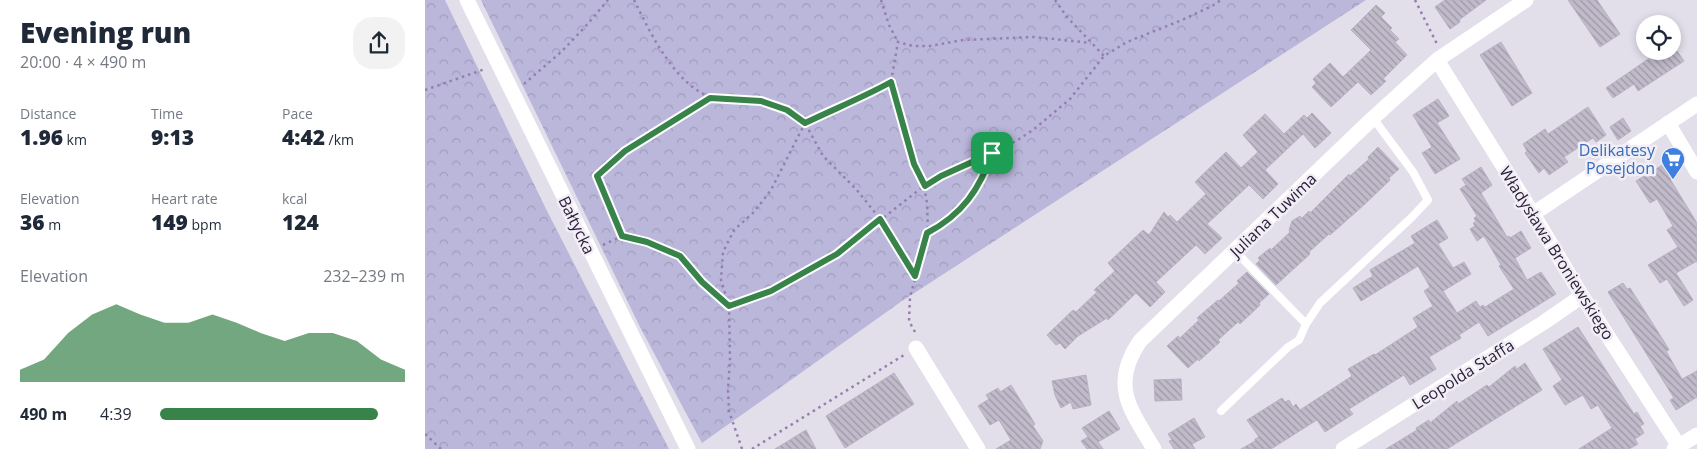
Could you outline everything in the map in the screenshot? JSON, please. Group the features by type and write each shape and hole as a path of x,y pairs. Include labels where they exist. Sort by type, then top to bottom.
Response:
{"street":[{"name":"Bałtycka","path":"467,0 688,449"},
{"name":"Juliana Tuwima","path":"1154,449 1130,410 1126,394 1125,380 1130,359 1140,341 1438,54 1526,0"},
{"name":"Władysława Broniewskiego","path":"1438,54 1582,296 1676,447"},
{"path":"1533,214 1697,104"},
{"path":"1668,124 1697,172"},
{"name":"Leopolda Staffa","path":"1343,449 1543,323 1582,296"},
{"path":"915,348 978,449"},
{"path":"1676,447 1697,435"}],"lane":[{"path":"1221,411 1289,347 1299,340 1320,303 1428,200 1413,172 1373,118"},
{"path":"1235,251 1307,324"}],"path":[{"path":"512,92 561,52 608,0"},
{"path":"634,0 645,23 675,70 691,86 710,98 761,101 787,110 805,123 823,156 856,189 880,219 915,276"},
{"path":"881,0 889,25 898,42 891,82 914,164 925,186 927,203 927,233 910,297 909,321 915,332"},
{"path":"1055,0 1067,17 1104,56"},
{"path":"729,306 771,291 837,254 925,186 941,176 1017,141 1059,108 1083,84 1104,56 1127,42 1182,20 1221,0"},
{"path":"1415,0 1438,54"},
{"path":"898,42 913,46 930,46 963,40 1034,37 1091,43"},
{"path":"425,90 487,69"},
{"path":"742,449 729,411 729,306 721,280 723,252 734,230 754,212 771,190 805,123 891,82"},
{"path":"710,98 625,151 597,176 622,236 647,242 680,256 702,282 729,306"},
{"path":"927,233 943,225 958,212 975,191 985,174 992,153"},
{"path":"753,449 915,348"},
{"path":"425,434 441,449"}],"green space":[{"path":"425,0 445,0 545,207 669,449 425,449"},
{"path":"481,0 1366,0 902,301 702,443 640,327"}],"building":[{"path":"1445,0 1486,0 1450,29 1435,7"},
{"path":"1568,0 1597,0 1620,34 1600,47"},
{"path":"1376,5 1385,13 1381,17 1392,28 1390,30 1399,39 1395,42 1407,55 1383,79 1386,81 1371,95 1358,82 1331,107 1312,87 1316,83 1313,79 1330,63 1343,77 1371,50 1351,30"},
{"path":"1501,42 1532,93 1512,106 1480,55"},
{"path":"1681,57 1684,61 1638,91 1634,84 1613,98 1606,88 1647,60 1681,60"},
{"path":"1438,99 1449,116 1437,123 1460,159 1435,174 1422,153 1432,147 1413,115"},
{"path":"1588,107 1606,135 1596,142 1593,138 1564,157 1568,162 1549,175 1544,168 1539,173 1525,153 1527,151 1523,144 1545,129 1548,134"},
{"path":"1312,113 1331,133 1315,148 1303,134 1265,170 1278,184 1263,199 1249,185 1207,224 1222,238 1205,254 1196,245 1156,282 1165,292 1150,307 1136,293 1108,320 1107,318 1078,336 1065,349 1060,343 1056,345 1047,335 1073,310 1076,312 1097,292 1094,290 1115,271 1108,263 1143,230 1149,235 1164,212 1168,217 1170,215 1177,222 1206,194 1195,182 1226,152 1241,168 1258,152 1243,135 1265,114 1284,134 1304,115 1307,118"},
{"path":"1623,118 1631,131 1618,140 1610,127"},
{"path":"1378,147 1399,169 1365,204 1309,252 1310,254 1276,285 1256,264 1260,260 1258,258 1270,248 1271,250 1290,232 1292,221 1300,216 1302,218 1309,211 1310,213 1349,174 1350,176 1369,159 1368,157"},
{"path":"1664,164 1672,177 1670,179 1697,223 1697,261 1676,273 1693,300 1684,306 1667,279 1660,283 1648,265 1678,247 1667,230 1673,226 1657,199 1650,203 1636,181"},
{"path":"1481,167 1492,185 1481,193 1507,237 1509,236 1510,238 1521,231 1531,248 1515,258 1527,280 1541,272 1556,294 1488,336 1479,322 1459,335 1461,338 1429,357 1436,369 1410,385 1404,375 1349,409 1353,414 1325,432 1317,420 1271,449 1241,449 1259,437 1247,420 1282,398 1285,402 1289,400 1293,407 1296,404 1300,410 1352,376 1348,369 1375,355 1418,327 1413,318 1433,306 1424,291 1430,287 1418,266 1361,301 1353,288 1373,276 1370,270 1415,243 1411,236 1437,220 1448,238 1438,244 1453,268 1464,262 1471,274 1443,291 1457,313 1476,301 1480,307 1483,305 1485,307 1514,289 1499,266 1501,265 1484,236 1477,241 1470,229 1475,226 1473,223 1476,222 1474,218 1477,216 1460,189 1466,185 1462,179"},
{"path":"1247,272 1269,294 1240,324 1238,322 1218,340 1220,342 1199,361 1198,359 1188,368 1167,346 1178,336 1180,338 1199,320 1197,318 1239,283 1237,281"},
{"path":"1623,283 1627,289 1630,288 1665,343 1669,350 1666,351 1682,379 1697,371 1697,397 1676,410 1670,400 1674,398 1608,292"},
{"path":"1578,327 1634,414 1637,412 1644,424 1640,426 1644,433 1635,439 1638,444 1629,449 1579,449 1612,428 1598,405 1591,409 1583,395 1565,405 1553,386 1562,380 1543,349"},
{"path":"1525,363 1542,390 1447,449 1386,449 1417,430 1416,428 1429,420 1430,423 1457,401 1458,404 1487,385 1489,387 1515,366 1517,369"},
{"path":"894,373 914,404 845,448 826,416"},
{"path":"1086,375 1091,405 1073,409 1071,402 1061,408 1055,395 1052,381"},
{"path":"1181,379 1182,400 1155,401 1154,380"},
{"path":"1011,385 1043,441 1040,449 996,449 1011,440 999,420 990,425 978,406 989,399 986,395 998,388 1000,392"},
{"path":"1109,411 1120,429 1098,442 1103,449 1087,449 1081,441 1088,437 1082,428"},
{"path":"1194,418 1205,437 1192,444 1195,449 1174,449 1169,441 1172,440 1168,434"},
{"path":"806,430 816,449 775,449"}],"place":[{"name":"Delikatesy Posejdon","path":"1673,180"}],"route":[{"path":"891,82 905,126 914,164 925,186 941,176 992,153 985,174 975,191 958,212 943,225 927,233 915,276 885,224 880,219 837,254 771,291 729,306 702,282 680,256 647,242 622,236 597,176 625,151 710,98 761,101 787,110 805,123 891,82"}]}
